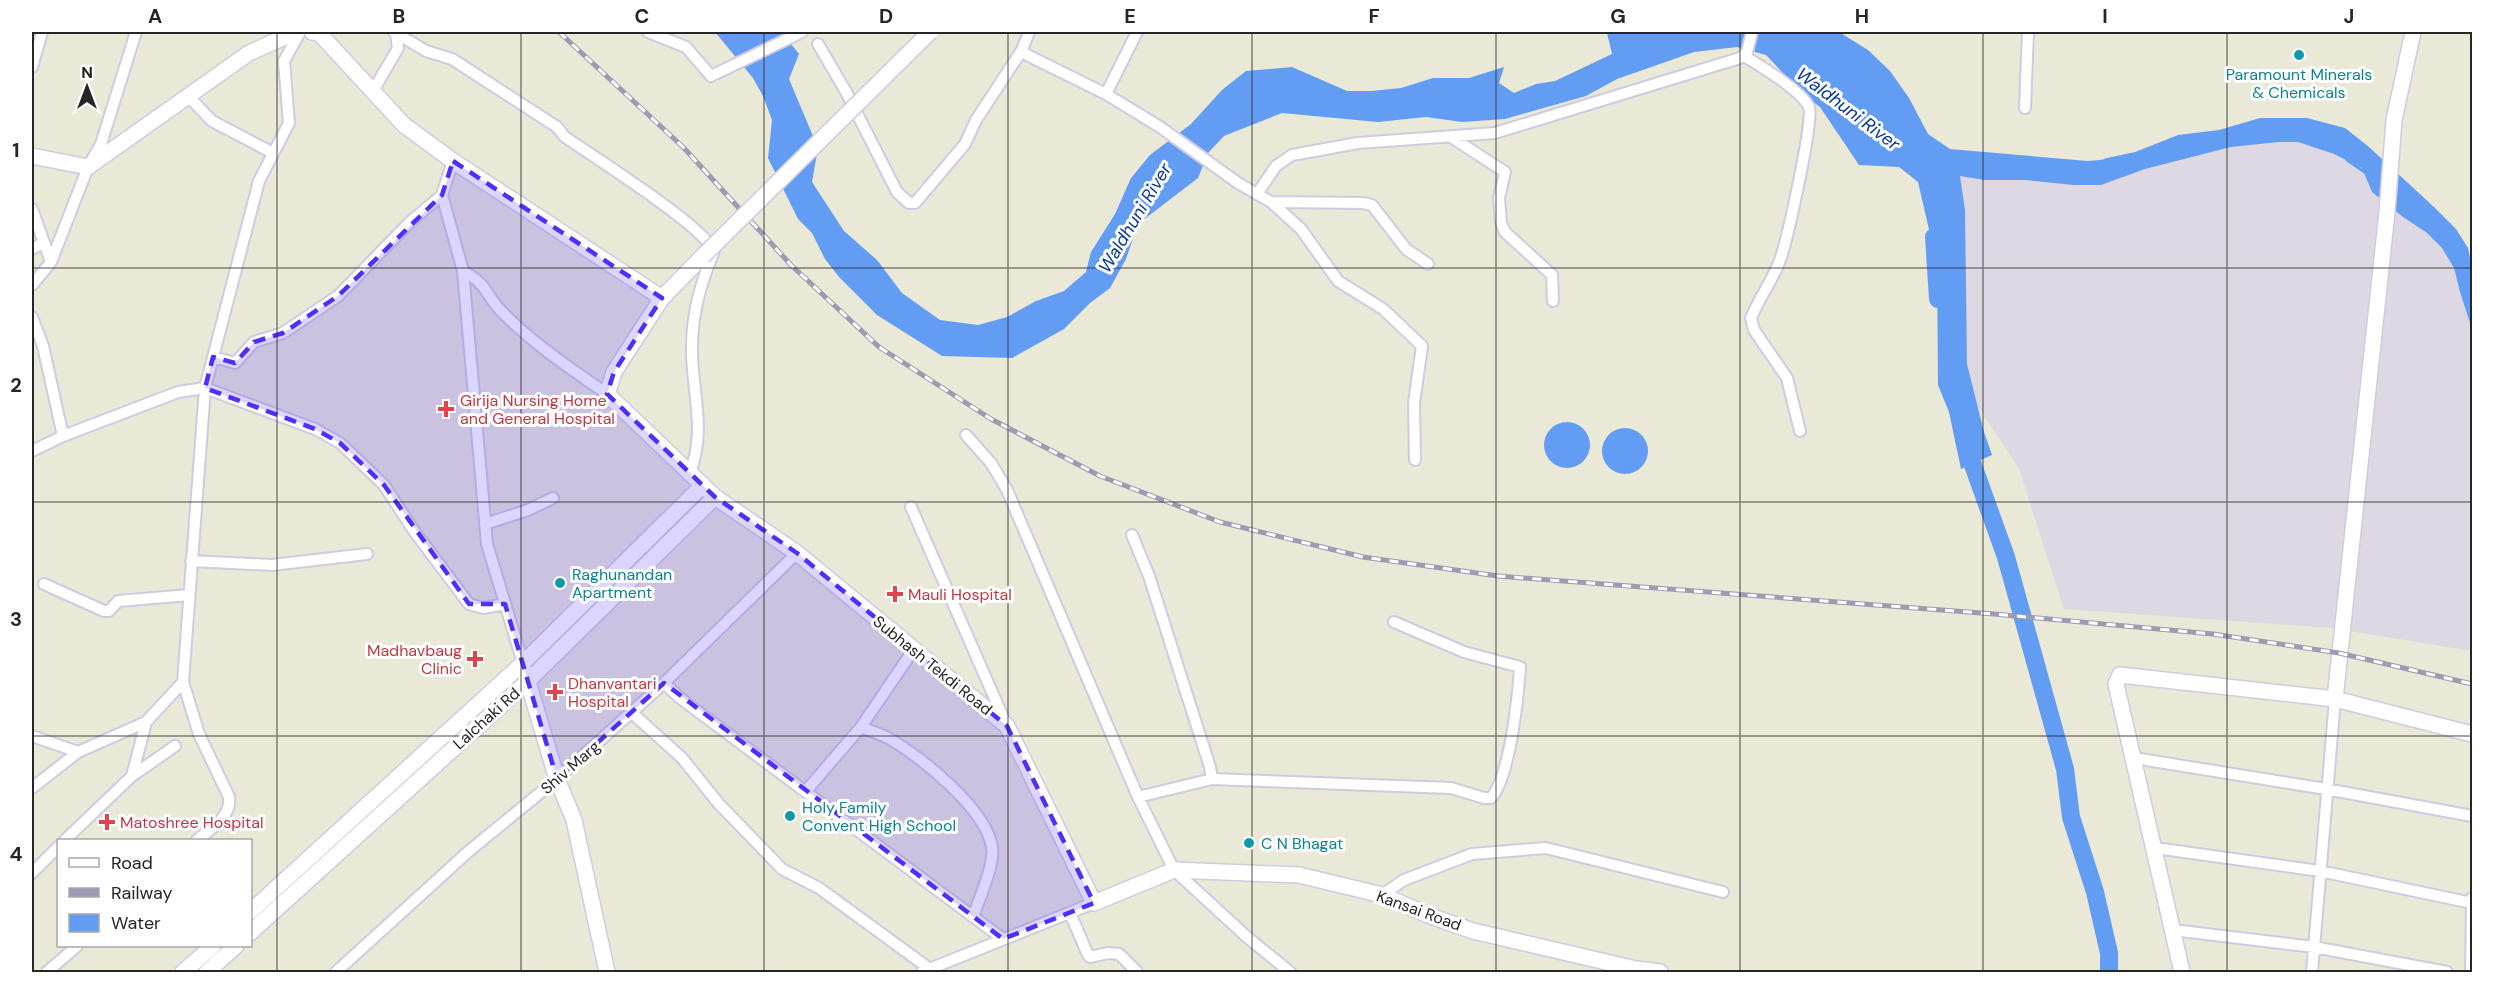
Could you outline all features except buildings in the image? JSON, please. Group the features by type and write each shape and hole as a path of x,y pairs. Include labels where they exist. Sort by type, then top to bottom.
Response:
{"street":[{"path":"32,67 42,32"},
{"path":"32,285 51,262 88,167 102,144 136,32"},
{"path":"32,156 88,167 249,53 298,32"},
{"path":"198,839 225,815 230,806 229,798 198,734 183,682 205,388 259,181 289,123 284,61 298,32"},
{"path":"312,32 319,33 404,125 453,161 662,298"},
{"path":"373,91 398,48 395,32"},
{"path":"395,32 426,51 452,59 557,127 565,137 710,242 714,251 697,295 693,320 692,355 698,453 690,472"},
{"path":"648,32 687,47 711,76 802,32"},
{"path":"463,271 484,285 501,312 540,348 607,394 614,372 662,298 930,32"},
{"path":"818,45 845,90 897,192 909,203 915,203 965,144 976,120 1022,50 1029,32"},
{"path":"1106,94 1137,32"},
{"path":"1745,54 1752,32"},
{"path":"2025,108 2028,32"},
{"path":"2312,972 2334,699 2387,212 2394,120 2413,32"},
{"path":"1022,50 1106,94 1160,127 1238,183 1271,202 1301,229 1338,281 1383,309 1422,346 1414,403 1415,460"},
{"path":"1257,194 1276,166 1292,155 1358,143 1495,133 1745,54"},
{"path":"1745,54 1795,92 1810,110 1805,153 1780,261 1751,318 1754,330 1787,378 1800,431"},
{"path":"188,96 212,121 273,153"},
{"path":"1451,137 1505,172 1499,198 1501,223 1505,232 1552,274 1553,301"},
{"path":"213,357 235,363 254,342 283,333 338,296 410,222 442,195 453,161"},
{"path":"442,195 463,271 487,544 557,779 574,820 607,972"},
{"path":"1271,202 1372,205 1406,249 1428,264"},
{"path":"32,209 51,262"},
{"path":"32,249 44,242"},
{"path":"32,317 43,346 63,436"},
{"path":"32,451 63,436 178,392 205,388 315,429 340,443 384,484 414,531 469,604 483,608 505,604"},
{"name":"Subhash Tekdi Road","path":"607,394 716,497 797,553 1007,726 1094,903"},
{"path":"966,435 991,463 1007,490 1138,797 1174,870 1247,937 1290,972"},
{"name":"Lalchaki Rd","path":"252,928 260,910 523,663 703,485"},
{"name":"Lalchaki Rd","path":"260,910 528,681 716,497"},
{"path":"485,524 528,510 553,498"},
{"path":"911,507 1007,726"},
{"path":"1132,535 1149,576 1212,779"},
{"name":"Shiv Marg","path":"336,972 400,917 469,851 557,779 631,712 797,553"},
{"path":"191,561 272,565 367,554"},
{"path":"44,584 104,611 109,611 118,601 189,595"},
{"path":"1138,797 1212,779 1451,788 1491,798 1496,792 1504,768 1518,695 1520,667 1464,652 1394,622"},
{"path":"806,791 861,727 914,649"},
{"path":"2182,972 2116,684 2120,675 2334,699 2472,734"},
{"path":"32,788 78,752 146,722 183,682"},
{"path":"664,682 680,698 1003,939"},
{"path":"631,712 682,758 719,804 782,869 819,888 929,971 1174,870"},
{"path":"132,776 146,722"},
{"path":"861,727 889,738 938,775 971,805 993,849 973,917"},
{"path":"32,736 78,752"},
{"path":"66,839 132,776 175,746"},
{"path":"2134,758 2326,789 2472,816"},
{"path":"32,873 57,848"},
{"path":"1382,895 1404,880 1472,854 1546,848 1723,892"},
{"path":"2155,848 2320,871 2472,903"},
{"name":"Kansai Road","path":"1174,870 1299,875 1382,895 1473,931 1636,969 1660,972"},
{"path":"2471,972 2472,898"},
{"path":"1070,913 1090,957 1108,953 1119,954 1137,972"},
{"path":"2173,930 2314,947 2447,972"},
{"path":"47,972 75,947"},
{"path":"183,972 211,947"},
{"path":"207,972 234,947"}],"highlighted area":[{"path":"453,161 662,298 614,372 607,394 715,497 797,553 1007,726 1094,903 1003,939 664,683 557,779 505,604 469,604 384,485 340,443 315,429 205,388 213,357 235,363 254,342 283,333 338,296 442,195"}],"shaded area":[{"path":"2298,142 2334,154 2362,168 2372,192 2427,233 2442,248 2454,268 2472,326 2472,651 2331,628 2064,609 2019,469 1975,402 1967,364 1965,340 1965,210 1960,176 1984,180 2101,185 2145,169 2231,147"}],"water":[{"name":"Waldhuni River","path":"715,32 781,32 799,54 789,79 818,148 812,182 844,231 877,260 902,293 940,320 978,325 1007,317 1036,301 1064,291 1086,272 1091,252 1115,214 1131,178 1150,155 1191,124 1222,90 1246,71 1292,67 1347,91 1371,91 1401,88 1433,78 1469,78 1504,67 1499,83 1514,93 1536,84 1555,81 1612,54 1608,32 1839,32 1868,50 1890,71 1909,98 1928,134 1950,149 2088,161 2120,158 2178,135 2219,130 2260,118 2307,118 2345,128 2369,147 2456,229 2468,248 2472,267 2472,329 2454,268 2442,248 2427,233 2372,192 2362,168 2334,154 2298,142 2231,147 2145,169 2101,185 1984,180 1960,176 1965,210 1967,364 1992,455 1961,469 1949,412 1938,385 1937,264 1918,182 1899,167 1859,165 1820,107 1804,95 1766,55 1737,47 1694,52 1617,79 1586,96 1505,119 1462,122 1426,117 1378,122 1282,113 1224,136 1208,153 1198,178 1138,224 1126,259 1110,288 1090,303 1064,329 1012,358 942,356 877,315 839,277 825,259 812,233 798,219 768,158 772,120 763,96 753,78"},
{"path":"1567,422 1583,429 1590,445 1583,461 1567,468 1551,461 1544,445 1551,429"},
{"path":"1625,428 1641,435 1648,451 1641,467 1625,474 1609,467 1602,451 1609,435"}],"waterway":[{"path":"2105,160 2133,154"},
{"path":"2347,160 2366,173"},
{"path":"1934,237 1938,299"},
{"path":"1964,440 2006,557 2065,769 2071,817 2095,892 2109,953 2109,972"}],"railway":[{"path":"559,32 683,147 791,265 879,347 991,419 1100,476 1220,522 1363,557 1498,576 1994,614 2213,634 2339,653 2472,684"}],"place":[{"name":"Paramount Minerals & Chemicals","path":"2299,55"},
{"name":"Girija Nursing Home and General Hospital","path":"446,409"},
{"name":"Raghunandan Apartment","path":"560,583"},
{"name":"Mauli Hospital","path":"895,594"},
{"name":"Madhavbaug Clinic","path":"475,659"},
{"name":"Dhanvantari Hospital","path":"555,692"},
{"name":"Holy Family Convent High School","path":"790,816"},
{"name":"Matoshree Hospital","path":"107,822"},
{"name":"C N Bhagat","path":"1249,843"}]}
